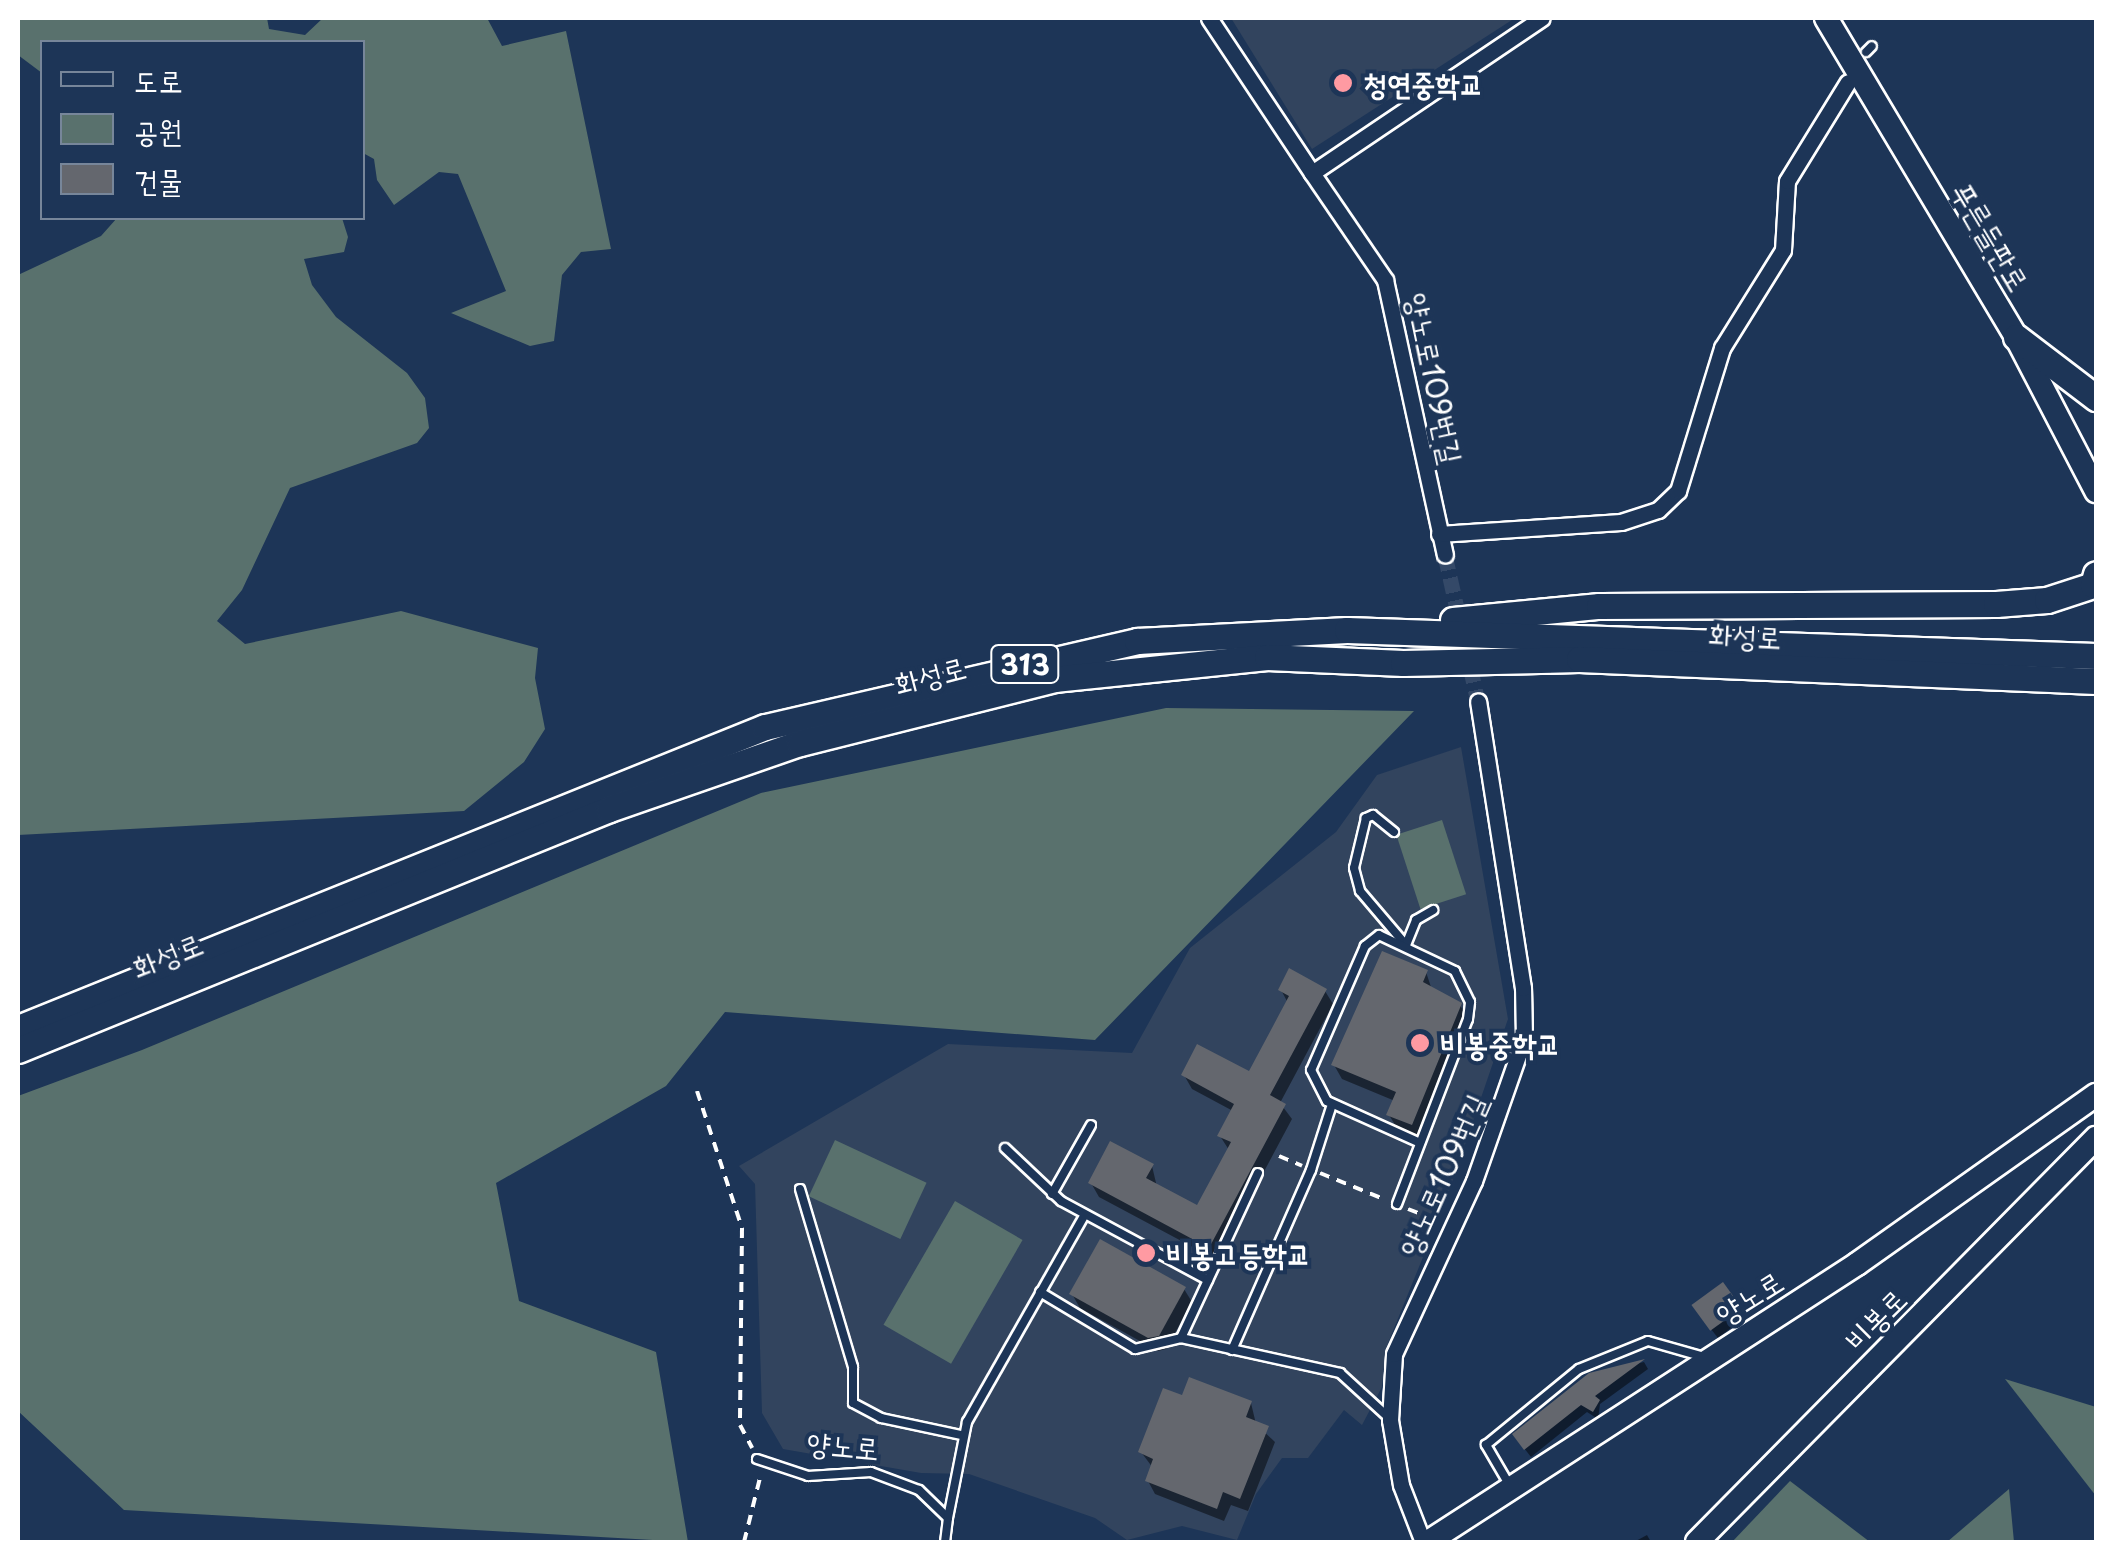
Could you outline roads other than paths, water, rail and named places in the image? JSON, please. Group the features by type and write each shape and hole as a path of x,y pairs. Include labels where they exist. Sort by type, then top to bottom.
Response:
{"main road":[{"path":"2016,338 2096,398"},
{"name":"313","path":"1347,630 1599,606 2047,600 2093,585 2096,574"},
{"name":"화성로","path":"18,1028 766,726 1136,641 1347,630 2094,668"},
{"name":"화성로","path":"18,1050 610,808 800,744 1054,680 1266,657 1403,663 1579,659 2094,668"}],"street":[{"name":"양노로109번길","path":"1209,18 1385,280 1445,556"},
{"path":"1312,172 1542,18"},
{"name":"푸른들판로","path":"1826,18 2016,338 2096,490"},
{"path":"1439,534 1621,522 1658,510 1678,492 1722,348 1783,250 1787,181 1848,82"},
{"name":"양노로109번길","path":"1426,1542 1401,1484 1390,1420 1400,1333 1474,1181 1524,1038 1523,988 1478,702"},
{"name":"양노로","path":"1426,1542 1857,1264 2096,1095"},
{"name":"비봉로","path":"1697,1542 2096,1138"}],"lane":[{"path":"1394,832 1373,816 1366,818 1354,875 1406,945"},
{"path":"1406,945 1416,920 1434,910"},
{"path":"1396,1204 1420,1143 1470,1002 1455,971 1385,935 1364,946 1312,1064 1314,1081 1332,1104 1420,1143"},
{"path":"1232,1350 1312,1170 1332,1104"},
{"path":"1052,1194 1091,1125"},
{"path":"1005,1148 1052,1194 1084,1216 1208,1280"},
{"path":"1181,1338 1258,1173"},
{"path":"800,1189 853,1366 853,1403 881,1418 961,1436"},
{"path":"945,1542 961,1436 1084,1216"},
{"path":"1040,1292 1135,1350 1181,1338 1340,1374 1390,1420"},
{"path":"1512,1490 1486,1445 1579,1369 1648,1341 1709,1358"},
{"name":"양노로","path":"758,1459 808,1476 871,1472 919,1490 948,1518"}],"tunnel":[{"path":"1445,555 1478,702"}],"place":[{"name":"청연중학교","path":"1343,83"},
{"name":"비봉중학교","path":"1420,1043"},
{"name":"비봉고등학교","path":"1146,1253"}]}
